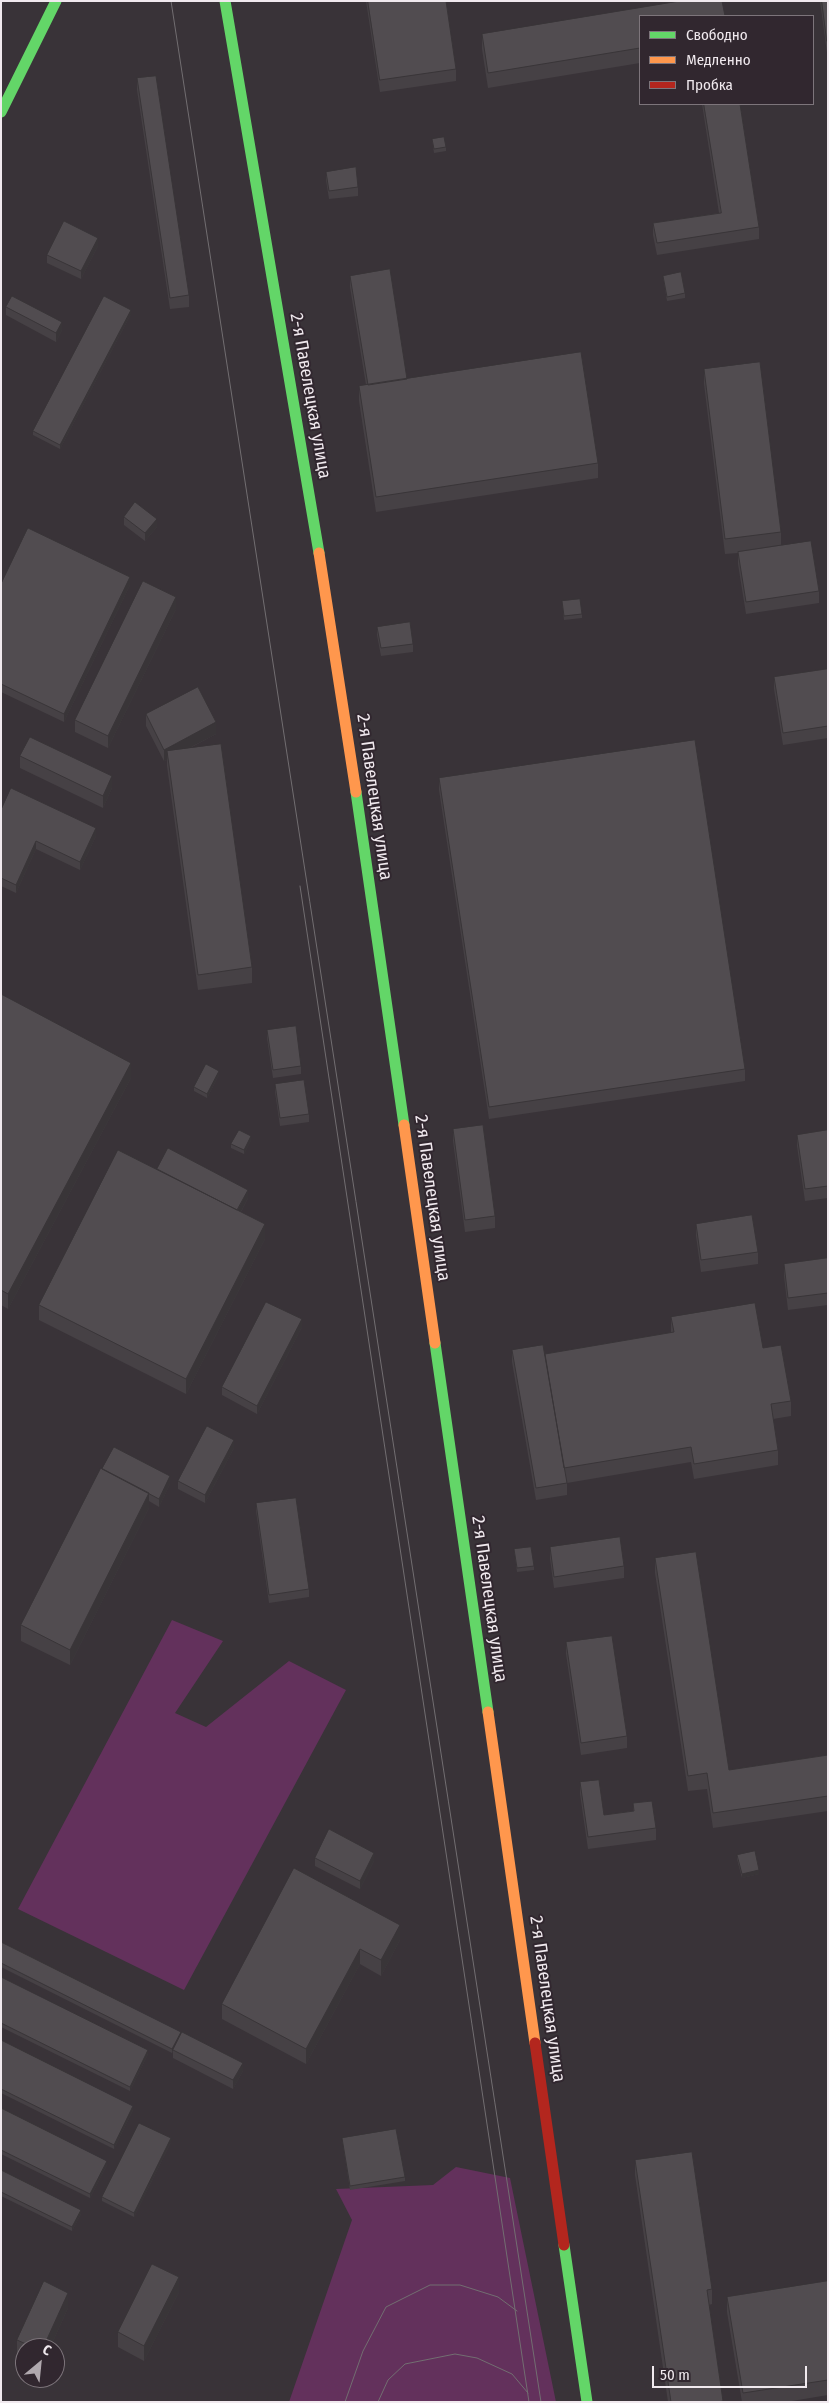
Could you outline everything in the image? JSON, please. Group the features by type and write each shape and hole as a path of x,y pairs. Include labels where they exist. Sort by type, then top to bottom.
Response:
{"main road":[{"path":"1,112 56,1"},
{"name":"2-я Павелецкая улица","path":"225,1 333,634 586,2402"}],"shaded area":[{"path":"172,1620 223,1641 175,1713 206,1727 289,1661 346,1690 184,1990 18,1909"},
{"path":"456,2167 510,2178 556,2402 289,2402 352,2220 336,2189 433,2185"}],"building":[{"path":"368,1 446,1 456,69 380,80"},
{"path":"680,1 722,1 725,15 639,15 639,48 488,73 482,34"},
{"path":"822,1 828,1 828,41 827,41"},
{"path":"156,76 189,295 170,298 137,78"},
{"path":"704,105 740,105 759,227 657,243 653,223 721,213"},
{"path":"444,137 446,147 434,149 432,139"},
{"path":"356,167 358,187 329,191 326,172"},
{"path":"64,221 98,238 81,271 47,255"},
{"path":"390,269 407,379 368,385 350,276"},
{"path":"681,272 685,293 667,297 663,276"},
{"path":"12,296 62,322 56,333 6,307"},
{"path":"104,296 131,310 60,445 33,431"},
{"path":"581,352 598,463 376,497 359,386"},
{"path":"760,362 781,532 725,539 704,369"},
{"path":"135,502 157,519 145,533 124,517"},
{"path":"28,528 130,577 64,714 1,684 1,584"},
{"path":"811,541 819,591 746,602 738,552"},
{"path":"143,581 176,597 108,736 75,720"},
{"path":"580,599 582,614 564,616 562,601"},
{"path":"410,622 413,644 381,648 377,627"},
{"path":"828,669 828,726 783,733 774,677"},
{"path":"198,687 216,722 164,750 146,714"},
{"path":"30,737 112,776 103,796 20,756"},
{"path":"695,740 745,1069 489,1107 439,778"},
{"path":"221,744 252,967 198,975 167,751"},
{"path":"11,788 96,828 80,862 36,841 16,885 1,878 1,810"},
{"path":"1,994 131,1063 8,1294 1,1290"},
{"path":"296,1026 301,1066 273,1070 267,1030"},
{"path":"206,1064 219,1071 207,1094 194,1087"},
{"path":"304,1080 309,1114 280,1118 275,1084"},
{"path":"483,1125 495,1216 465,1220 453,1129"},
{"path":"239,1130 251,1136 244,1150 231,1144"},
{"path":"828,1130 828,1186 805,1189 797,1135"},
{"path":"168,1148 248,1190 237,1210 157,1169"},
{"path":"118,1150 265,1224 186,1379 39,1305"},
{"path":"752,1215 758,1252 701,1260 696,1224"},
{"path":"828,1258 828,1293 788,1298 784,1264"},
{"path":"266,1302 302,1319 257,1406 222,1387"},
{"path":"755,1303 763,1348 781,1345 791,1401 771,1404 778,1450 694,1464 691,1447 564,1468 545,1354 674,1332 671,1317"},
{"path":"543,1345 567,1483 536,1488 512,1350"},
{"path":"207,1426 234,1440 205,1495 178,1481"},
{"path":"114,1447 170,1476 159,1499 102,1469"},
{"path":"101,1468 149,1493 70,1650 21,1625"},
{"path":"296,1498 309,1589 269,1595 256,1503"},
{"path":"620,1537 624,1566 554,1577 550,1547"},
{"path":"531,1547 534,1566 517,1568 514,1549"},
{"path":"696,1552 729,1770 828,1755 828,1796 713,1813 707,1773 688,1776 655,1558"},
{"path":"612,1636 627,1736 581,1743 566,1642"},
{"path":"599,1780 604,1815 634,1811 633,1803 652,1801 656,1828 588,1837 580,1782"},
{"path":"329,1829 374,1853 360,1881 315,1858"},
{"path":"755,1851 759,1870 742,1874 737,1855"},
{"path":"294,1868 400,1925 381,1960 360,1949 306,2049 222,2004"},
{"path":"1,1942 181,2032 172,2049 1,1963"},
{"path":"1,1977 148,2050 130,2087 1,2023"},
{"path":"182,2032 243,2063 233,2080 173,2050"},
{"path":"1,2040 133,2106 114,2145 1,2089"},
{"path":"1,2108 107,2161 90,2194 1,2150"},
{"path":"139,2123 171,2138 134,2213 102,2197"},
{"path":"396,2129 405,2177 350,2186 342,2138"},
{"path":"692,2152 712,2289 707,2290 723,2401 717,2402 671,2402 635,2160"},
{"path":"1,2170 81,2210 72,2227 1,2192"},
{"path":"152,2264 179,2277 144,2346 118,2332"},
{"path":"44,2281 68,2293 48,2338 18,2338"},
{"path":"828,2281 828,2380 743,2393 727,2297"}],"tram line":[{"path":"171,1 541,2402"},
{"path":"300,886 529,2402"},
{"path":"345,2402 363,2351 386,2307 430,2285 460,2285 498,2297 517,2311"},
{"path":"378,2402 388,2380 405,2364 455,2354 477,2358 512,2374 528,2393"}],"traffic: fast":[{"path":"1,112 56,1"},
{"path":"225,1 319,553"},
{"path":"356,792 404,1125"},
{"path":"435,1343 488,1712"},
{"path":"564,2245 587,2402"}],"traffic: slow":[{"path":"319,553 356,792"},
{"path":"404,1125 435,1343"},
{"path":"488,1712 535,2043"}],"traffic: jam":[{"path":"535,2043 564,2245"}]}
